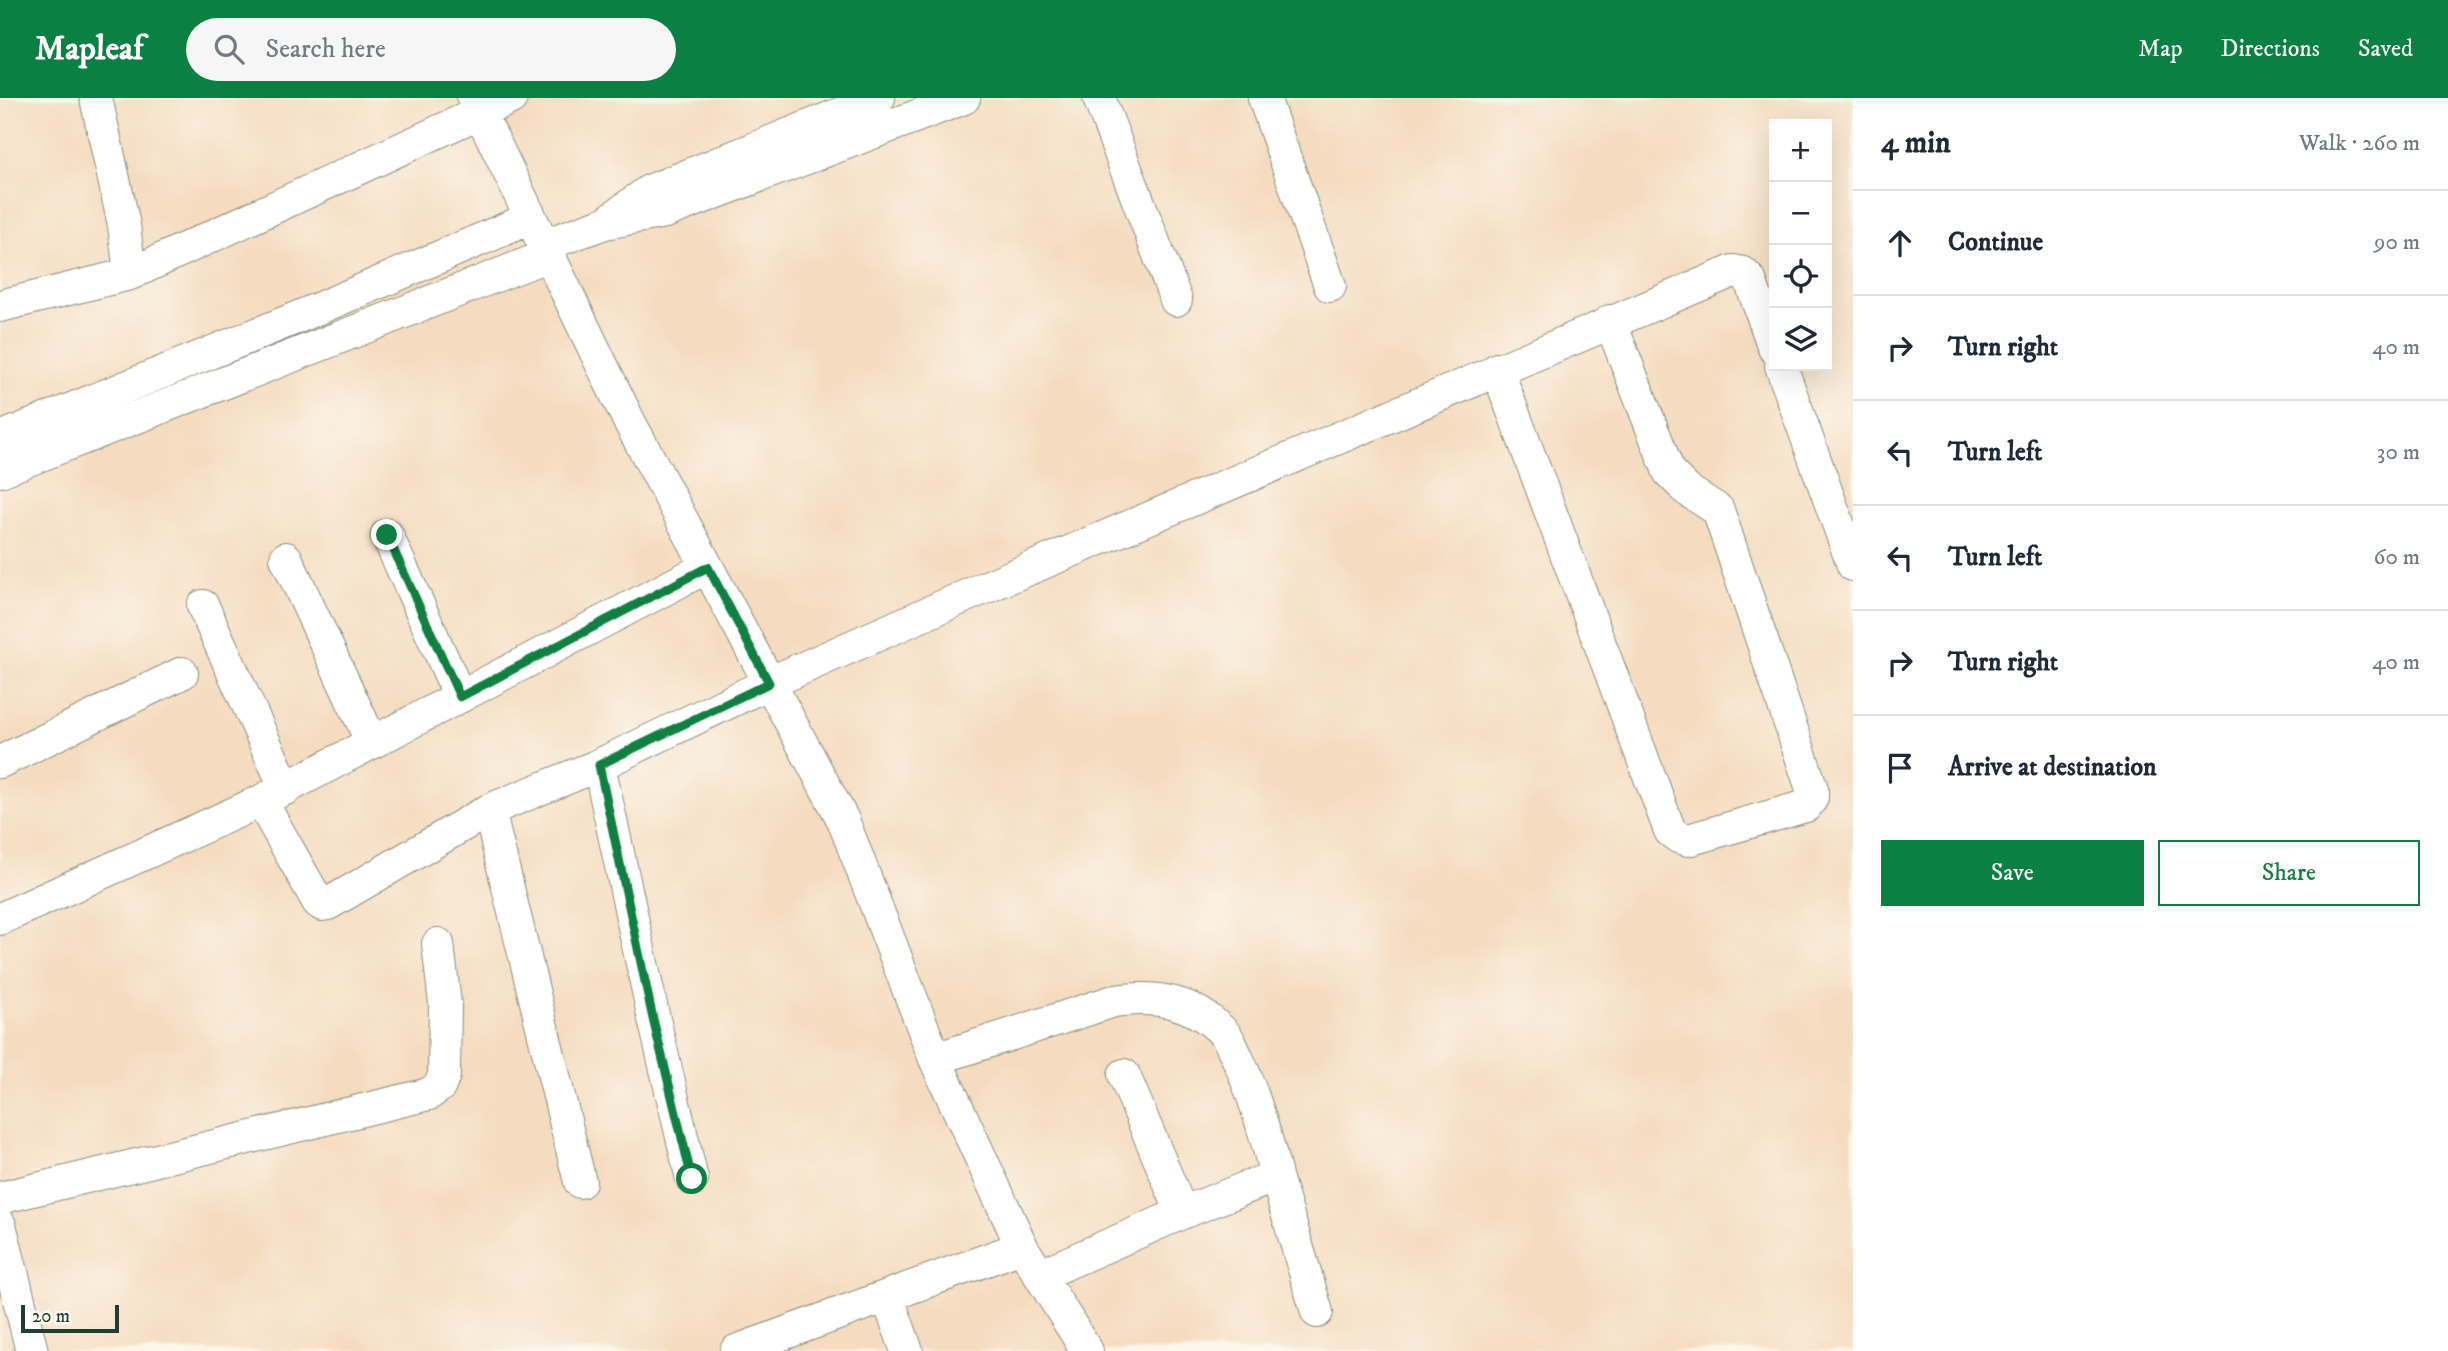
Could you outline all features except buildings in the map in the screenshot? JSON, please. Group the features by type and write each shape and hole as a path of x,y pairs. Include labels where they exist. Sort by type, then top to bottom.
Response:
{"street":[{"path":"96,98 124,225 130,274"},
{"path":"0,306 130,274 477,106 511,98"},
{"path":"605,223 649,191 836,106 879,98"},
{"path":"0,439 296,318 542,239 605,223 665,212 964,98"},
{"path":"1099,98 1176,300"},
{"path":"1264,98 1330,286"},
{"path":"477,106 628,419 843,820 935,1059 1022,1247 1087,1351"},
{"path":"0,471 542,239"},
{"path":"203,606 273,795 318,902 322,905 328,904 489,810 599,765 769,683 1497,369 1733,271 1743,273 1750,280 1769,334"},
{"path":"1497,369 1670,831 1688,840 1806,806 1812,798 1812,789 1718,510 1687,490 1670,472 1610,321"},
{"path":"1783,371 1853,565"},
{"path":"387,535 460,697"},
{"path":"286,558 372,743"},
{"path":"0,919 273,795 708,567"},
{"path":"0,762 182,673"},
{"path":"599,765 653,1019 692,1179"},
{"path":"489,810 580,1182"},
{"path":"0,1198 429,1094 440,1086 444,1075 445,1004 438,944"},
{"path":"935,1059 1114,1001 1143,997 1173,1002 1201,1014 1226,1035 1253,1093 1317,1312"},
{"path":"1124,1075 1182,1213"},
{"path":"1040,1275 1182,1213 1276,1176"},
{"path":"0,1226 32,1351"},
{"path":"736,1351 798,1340 887,1296 1022,1247"},
{"path":"887,1296 907,1351"}],"route":[{"path":"387,535 460,697 708,567 769,683 599,765 653,1019 692,1179"}]}
